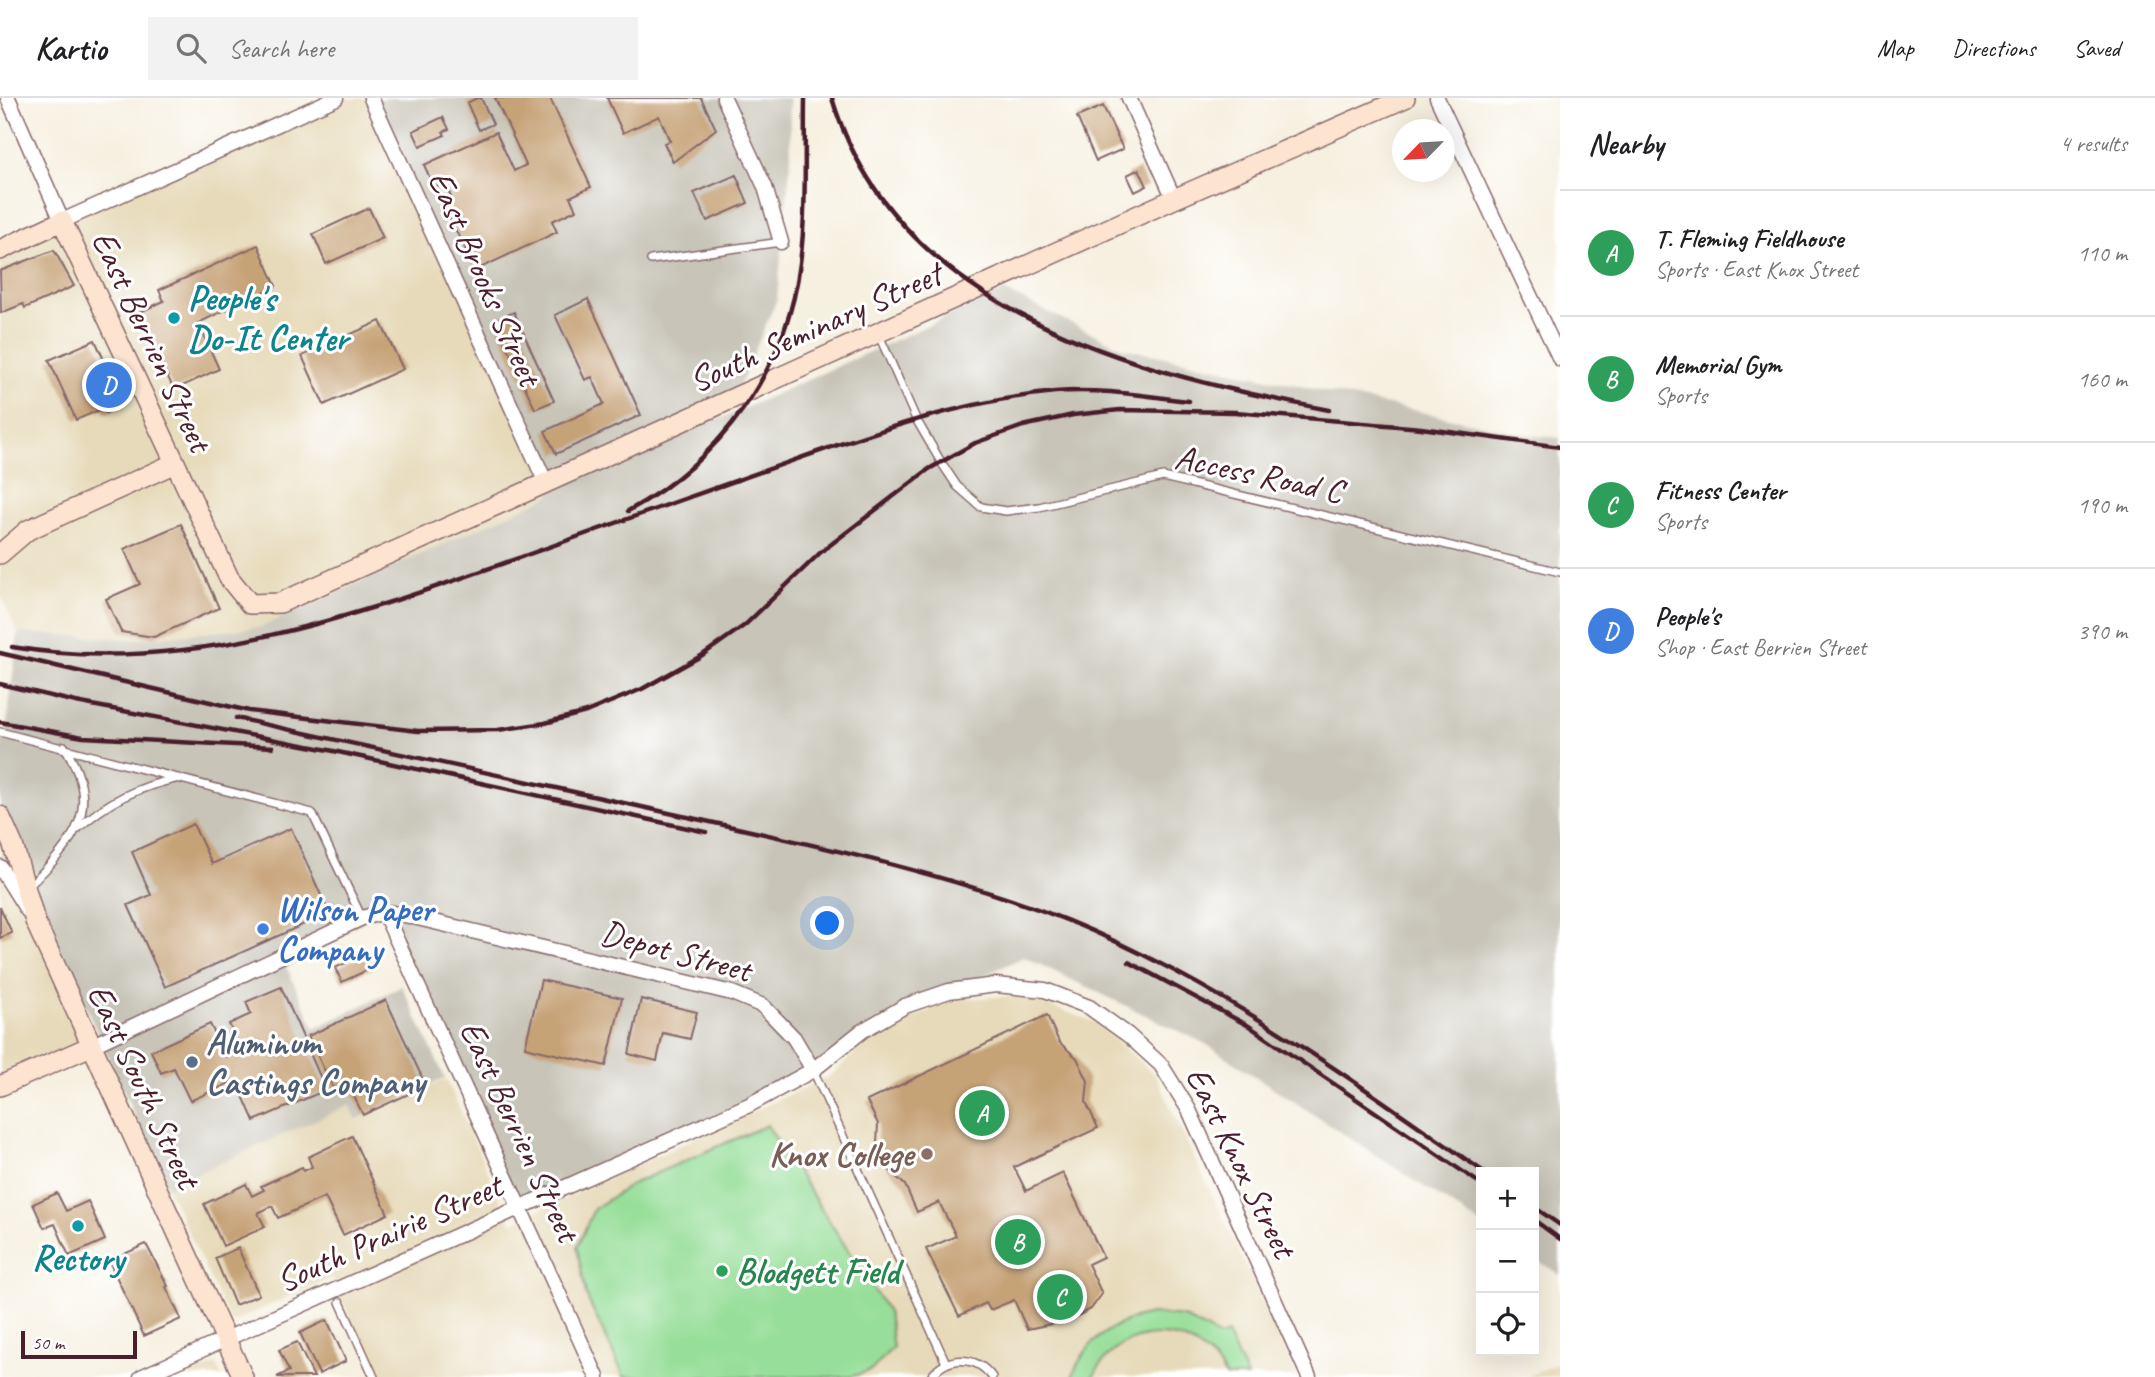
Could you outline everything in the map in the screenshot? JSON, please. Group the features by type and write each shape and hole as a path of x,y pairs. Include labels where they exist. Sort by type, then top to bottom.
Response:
{"street":[{"name":"East Berrien Street","path":"8,98 173,464 229,578 250,604"},
{"path":"0,250 336,98"},
{"name":"East Brooks Street","path":"370,98 545,483"},
{"path":"724,98 765,187 780,242"},
{"path":"1129,98 1174,199"},
{"name":"South Seminary Street","path":"250,604 279,603 1174,199 1405,98"},
{"path":"1437,98 1560,359"},
{"path":"0,554 29,530 173,464"},
{"name":"East South Street","path":"0,816 13,845 35,921 243,1377"},
{"path":"0,867 35,921"},
{"name":"East Berrien Street","path":"384,912 597,1377"},
{"path":"0,1086 362,918 384,912"},
{"name":"Depot Street","path":"384,912 732,993 763,1006 794,1038 813,1070"},
{"name":"East Knox Street","path":"813,1070 862,1031 905,1006 949,991 1008,986 1045,990 1089,1007 1128,1035 1161,1065 1189,1110 1309,1377"},
{"name":"South Prairie Street","path":"141,1377 749,1105 813,1070"}],"lane":[{"path":"651,260 780,242"},
{"name":"Access Road C","path":"878,333 916,419 941,462 957,486 981,507 1006,511 1039,507 1163,477 1560,572"},
{"path":"0,732 64,746 312,813 362,918"},
{"path":"26,888 56,859 75,830 83,808 83,787 78,769 64,746"},
{"path":"75,830 101,807 123,794 181,778"},
{"name":"Depot Street","path":"813,1070 946,1363"},
{"path":"340,1302 374,1377"},
{"path":"931,1377 946,1363 968,1360 979,1364 992,1377"}],"shaded area":[{"path":"336,98 371,98 551,495 261,627 138,639 18,633 0,594 0,250"},
{"path":"371,98 789,98 791,157 777,299 734,399 718,420 1004,291 1123,348 1528,435 1560,438 1560,1275 1539,1261 1539,1167 1476,1167 1476,1221 1206,1044 1024,957 949,991 905,1006 813,1070 520,1206 383,913 282,958 315,1028 402,986 445,1078 357,1120 349,1105 167,1187 0,816 0,740 5,740 18,633 138,639 261,627 551,495"},
{"path":"0,816 91,1046 0,1086"},
{"name":"Knox College","path":"1021,996 1095,1022 1156,1076 1298,1377 376,1377 332,1277 231,1323 167,1187 349,1104 357,1121 446,1079 511,1223 830,1076 875,1035 955,999"},
{"path":"1560,1362 1560,1377 1527,1377"},
{"path":"216,1364 222,1377 187,1377"}],"green space":[{"name":"Blodgett Field","path":"767,1125 888,1312 893,1347 872,1370 850,1377 624,1377 586,1295 577,1247 594,1209 634,1183"},
{"path":"1151,1314 1183,1317 1220,1337 1227,1334 1247,1377 1226,1377 1213,1359 1196,1346 1178,1338 1159,1335 1140,1337 1122,1345 1106,1358 1093,1377 1072,1377 1085,1353 1102,1335 1125,1322"}],"building":[{"path":"481,98 493,124 479,130 467,103"},
{"path":"495,98 550,98 591,187 570,197 576,210 552,221 557,232 476,270 442,204 452,199 445,183 434,187 424,165 496,132 514,171 526,165"},
{"path":"607,98 701,98 716,129 673,162 664,143 670,141 659,116 623,133"},
{"path":"1103,106 1123,149 1096,161 1077,117"},
{"path":"443,117 449,129 443,132 445,135 420,146 413,131"},
{"path":"1139,169 1147,186 1135,192 1127,175"},
{"path":"736,175 748,203 707,221 694,193"},
{"path":"369,208 383,238 326,264 313,234"},
{"name":"People's Do-It Center","path":"258,245 276,286 198,323 219,369 174,390 138,313 164,301 159,290"},
{"path":"54,250 74,286 25,308 23,304 1,313 0,271"},
{"path":"588,299 641,415 556,454 545,431 604,404 592,377 585,380 555,315"},
{"path":"514,312 554,401 535,409 495,320"},
{"path":"380,321 403,369 324,405 302,356"},
{"path":"95,340 124,404 106,413 104,408 76,420 49,360"},
{"path":"181,524 219,608 154,637 121,632 106,599 140,584 124,549"},
{"path":"193,824 212,864 291,828 329,913 165,987 128,905 151,895 132,852"},
{"path":"0,907 12,933 0,938"},
{"path":"369,952 376,966 342,982 335,968"},
{"path":"541,980 622,998 606,1066 525,1047"},
{"path":"281,987 326,1090 254,1121 236,1080 190,1101 174,1068 161,1073 151,1051 210,1024 226,1057 241,1050 229,1024 251,1014 246,1002"},
{"path":"641,999 697,1012 690,1039 663,1033 657,1061 629,1054"},
{"path":"386,1000 426,1086 363,1115 350,1088 336,1094 308,1036"},
{"path":"1047,1015 1059,1042 1077,1058 1088,1081 1086,1102 1098,1128 1014,1167 1026,1191 1063,1173 1103,1257 1088,1264 1102,1294 1091,1309 1070,1320 1027,1329 1014,1300 990,1310 986,1303 959,1316 926,1249 956,1236 939,1202 917,1212 905,1185 888,1169 877,1143 878,1124 867,1101"},
{"path":"352,1136 388,1214 343,1235 325,1197 278,1218 272,1206 258,1213 265,1227 223,1246 204,1204 246,1184 252,1196 264,1190 261,1186 302,1167 304,1171 312,1167 308,1157"},
{"name":"Rectory","path":"57,1193 66,1211 88,1201 105,1240 69,1256 55,1224 44,1228 33,1204"},
{"path":"146,1244 168,1286 166,1287 181,1319 144,1336 109,1261"},
{"path":"238,1248 259,1295 235,1305 215,1258"},
{"path":"327,1320 346,1361 319,1374 300,1333"},
{"path":"297,1342 314,1377 277,1377 289,1371 279,1350"}],"railway":[{"path":"628,511 662,490 692,466 720,438 744,408 781,339 793,302 802,243 805,98"},
{"path":"832,98 864,171 910,232 966,281 1032,320 1104,351 1179,376 1329,410"},
{"path":"12,647 78,654 143,654 208,647 273,634 400,599 854,439 953,410 1021,396 1072,391 1122,393 1189,401"},
{"path":"0,653 249,711 418,731 498,730 545,723 586,712 642,689 701,656 745,625 821,552 929,469 975,443 1023,426 1073,415 1120,410 1235,412 1421,428 1560,447"},
{"path":"0,684 76,702 329,750 706,832"},
{"path":"236,718 816,846 908,869 1043,911 1102,935 1217,994 1326,1063 1477,1167"},
{"path":"0,722 83,737 273,747"},
{"path":"1129,962 1249,1026 1476,1181"},
{"path":"1539,1210 1560,1225"},
{"path":"1539,1224 1560,1239"}],"place":[{"name":"People's Do-It Center","path":"174,318"},
{"name":"People's","path":"109,385"},
{"name":"Wilson Paper Company","path":"263,929"},
{"name":"Aluminum Castings Company","path":"192,1062"},
{"name":"T. Fleming Fieldhouse","path":"982,1113"},
{"name":"Knox College","path":"927,1154"},
{"name":"Rectory","path":"78,1226"},
{"name":"Memorial Gym","path":"1018,1242"},
{"name":"Blodgett Field","path":"722,1271"},
{"name":"Fitness Center","path":"1060,1297"}]}
